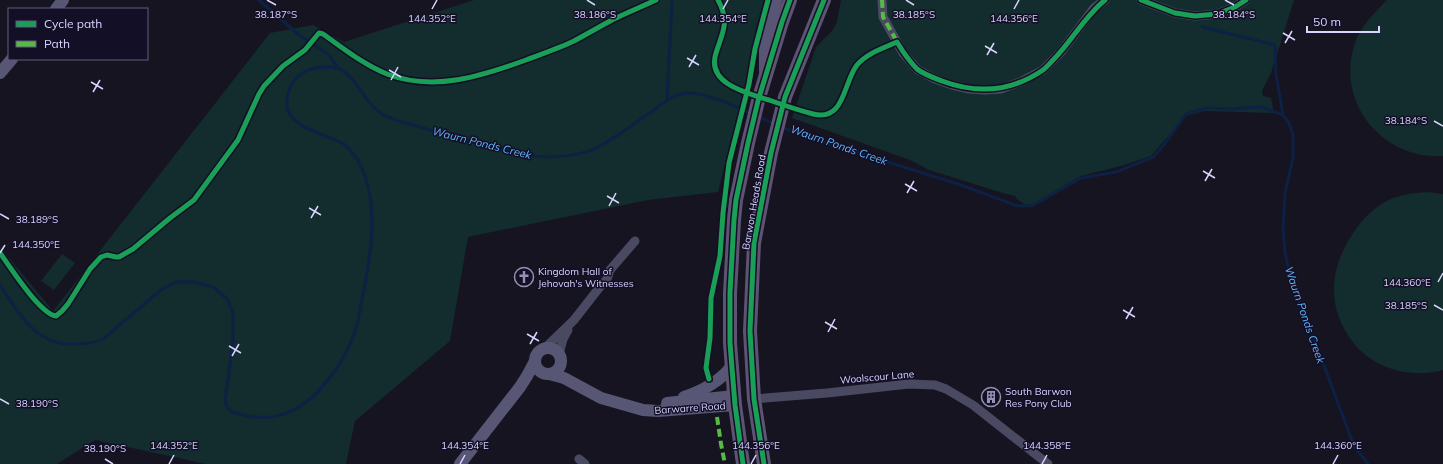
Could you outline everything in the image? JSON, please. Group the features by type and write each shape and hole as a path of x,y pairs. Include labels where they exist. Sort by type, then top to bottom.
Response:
{"main road":[{"name":"Barwon Heads Road","path":"743,464 731,367 730,293 736,200 765,74 790,0"},
{"name":"Barwon Heads Road","path":"764,464 754,399 750,332 754,243 771,152 785,96 824,0"},
{"path":"734,400 754,399"}],"street":[{"path":"57,8 63,0"},
{"path":"765,74 765,41 776,0"},
{"path":"882,0 883,17 903,53 918,70 935,79 952,85 969,89 985,90 1001,89 1020,82 1043,70 1061,52 1094,8 1105,0"},
{"path":"1142,0 1175,13 1195,16 1217,14 1235,7 1246,0"},
{"path":"0,73 11,60"},
{"path":"520,387 532,378 559,369 563,339 574,320 599,288 606,282 610,270 635,241"},
{"path":"460,464 528,376 538,352 545,348 574,320"},
{"path":"545,348 553,348 560,358"},
{"name":"Barwarre Road","path":"560,358 577,380 595,395"},
{"path":"535,361 538,369 547,374"},
{"path":"664,403 691,394 712,384 724,376 731,367"},
{"name":"Barwarre Road","path":"547,374 564,378 595,395 622,405 643,410 658,411 734,400"},
{"name":"Woolscour Lane","path":"754,399 909,384 935,385 946,389 973,405 1048,464"},
{"name":"Barwarre Road","path":"622,405 635,406 664,403 734,400"}],"green space":[{"path":"474,0 764,0 756,28 746,82 718,192 648,200 468,237 450,341 355,421 346,464 206,464 95,440 57,464 0,464 0,247 53,311 270,33 313,25 344,42"},
{"path":"841,0 1294,0 1271,73 1262,91 1263,96 1271,98 1274,113 1205,111 1186,116 1151,156 1121,166 1081,176 1037,202 1027,206 1015,196 929,170 910,160 792,118 816,47 832,31 837,22"},
{"path":"1387,0 1443,0 1443,156 1420,155 1399,148 1382,136 1367,121 1357,103 1351,82 1351,60 1357,38 1366,23"},
{"path":"1427,192 1443,194 1443,370 1430,373 1410,373 1389,368 1371,359 1356,346 1341,323 1337,311 1334,298 1335,274 1344,250 1353,233 1373,210 1388,200 1394,198"},
{"path":"62,254 75,263 54,290 41,281"}],"waterway":[{"path":"259,0 299,35 328,54 339,69"},
{"path":"667,100 672,2"},
{"path":"1202,27 1275,45 1276,74 1283,115"},
{"name":"Waurn Ponds Creek","path":"0,285 22,317 40,334 50,340 76,344 90,343 103,339 161,290 176,282 194,282 213,287 226,298 233,313 233,342 225,401 227,407 236,413 256,417 280,415 301,406 311,399 328,380 344,356 354,335 358,321 371,246 372,210 369,192 357,159 344,144 317,133 298,123 287,109 287,99 291,85 304,72 317,68 337,68 345,72 355,82 374,107 388,117 404,123 463,139 535,156 565,156 594,149 622,133 666,101 675,96 686,93 694,93 711,97 752,114"},
{"name":"Waurn Ponds Creek","path":"781,127 958,184 1018,206 1032,206 1081,178 1116,172 1153,157 1164,145 1186,114 1206,108 1232,109 1262,107 1283,115 1289,123 1293,135 1293,158 1285,193 1283,228 1285,253 1292,283 1354,446 1368,464"},
{"name":"Waurn Ponds Creek","path":"759,117 774,124"}],"marked path":[{"path":"882,0 883,17 899,45"},
{"path":"717,417 725,464"}],"cycle path":[{"path":"0,253 34,299 49,313 56,316 68,304 90,269 101,257 107,255 119,257 133,249 194,200 238,140 264,86 283,66 305,50 319,33 323,34 362,61 387,74 422,82 440,82 475,76 509,66 544,53 574,41 612,20 656,0"},
{"path":"718,0 724,14 724,26 716,53 715,64 717,72 723,80 730,86 750,94 813,114 824,115 837,107 857,65 876,51 897,42 911,63 917,69 942,81 968,88 981,89 994,89 1019,83 1046,68 1091,14 1105,0"},
{"path":"709,379 706,368 710,338 711,298 720,256 729,163 749,84 755,49 768,0"},
{"path":"743,464 735,405 730,343 730,293 736,200 758,101 790,0"},
{"path":"764,464 754,399 750,331 754,243 771,153 785,97 824,0"},
{"path":"1141,0 1175,13 1195,16 1217,14 1235,7 1246,0"}],"place":[{"name":"Kingdom Hall of Jehovah's Witnesses","path":"524,277"},
{"name":"South Barwon Res Pony Club","path":"991,397"}]}
